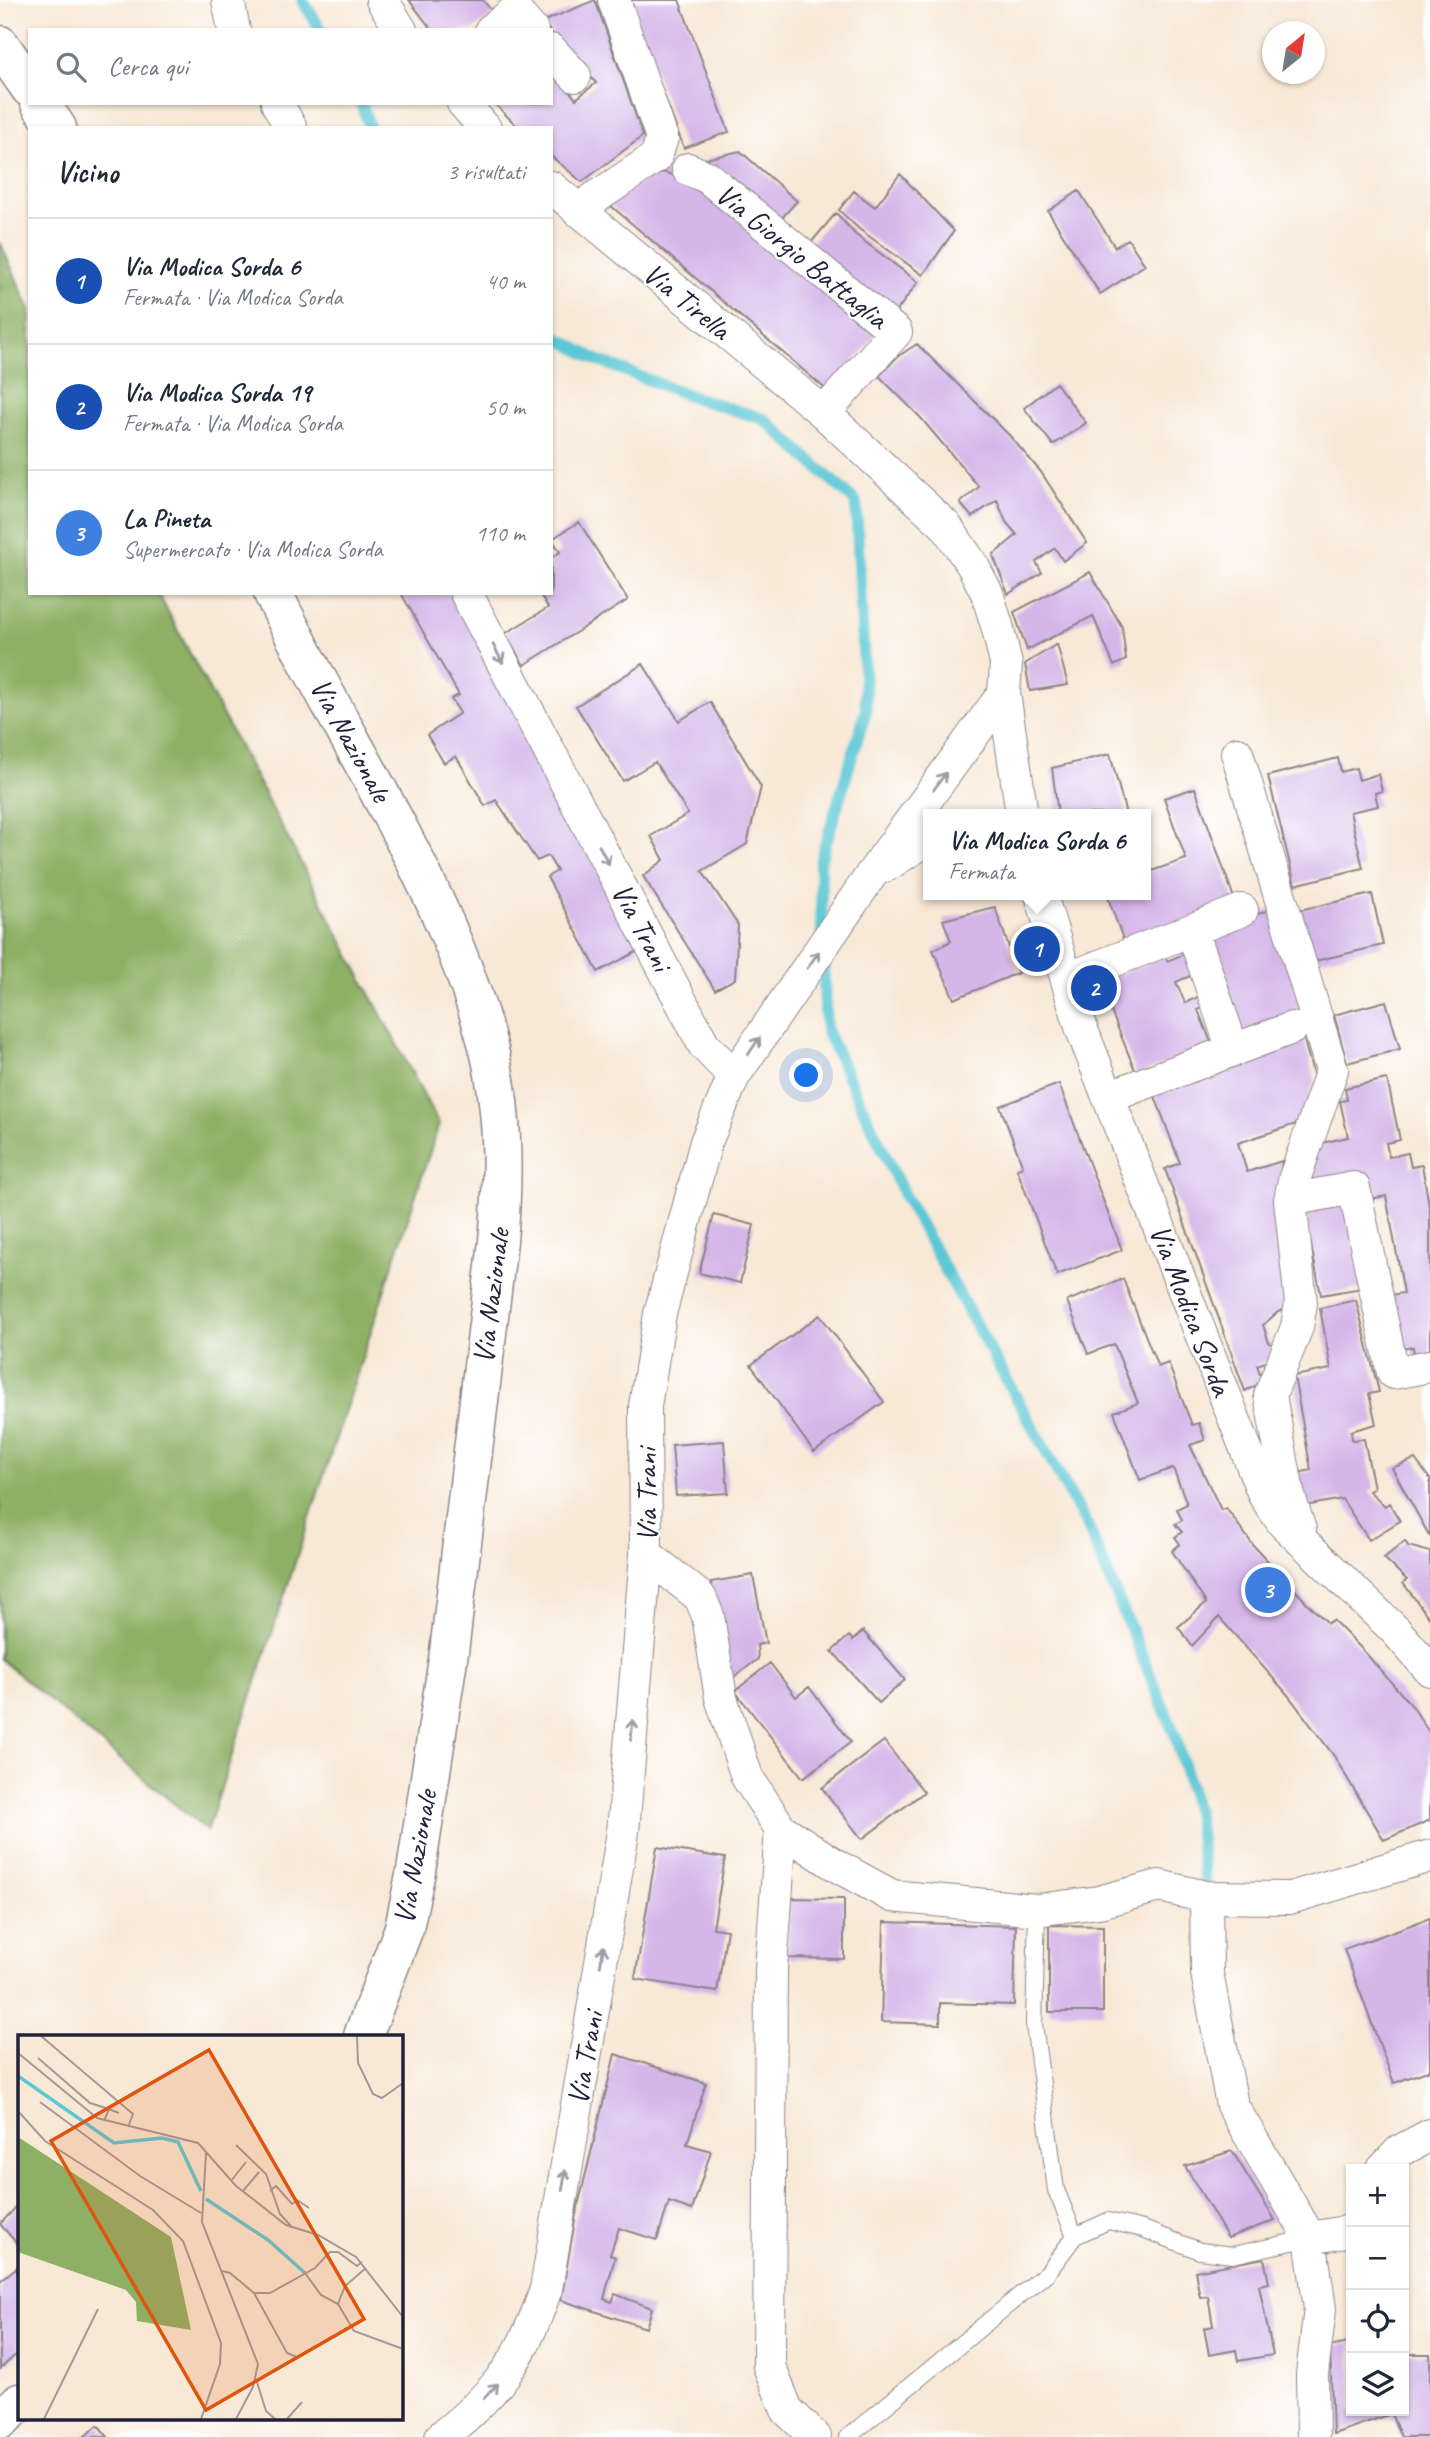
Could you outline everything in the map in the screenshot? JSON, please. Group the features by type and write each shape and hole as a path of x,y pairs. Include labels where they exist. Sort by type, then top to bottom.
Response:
{"street":[{"path":"228,0 234,28"},
{"path":"382,0 397,28"},
{"path":"577,210 656,157 662,138 614,0"},
{"path":"0,45 28,85"},
{"path":"553,52 575,76"},
{"path":"41,105 56,126"},
{"path":"465,105 483,126"},
{"name":"Via Giorgio Battaglia","path":"688,169 707,177 895,332 824,413"},
{"name":"Via Tirella","path":"553,189 824,413"},
{"path":"824,413 946,526 973,566 987,593 1006,664 1004,693 1011,809"},
{"name":"Via Nazionale","path":"273,595 296,642 419,864 465,971 489,1048 500,1126 502,1196 498,1241 449,1652 418,1859 404,1928 363,2035"},
{"name":"Via Trani","path":"454,2432 509,2372 532,2330 546,2289 623,1832 646,1555 645,1406 660,1314 706,1142 734,1076 704,1045 467,595"},
{"path":"734,1076 871,875 1004,693"},
{"path":"1237,753 1332,1070 1294,1180 1290,1200 1301,1303 1297,1327 1270,1395 1288,1493 1304,1542"},
{"path":"871,875 923,843"},
{"name":"Via Modica Sorda","path":"1043,900 1082,1030 1264,1495 1283,1523 1395,1630 1430,1670"},
{"path":"1067,979 1242,910"},
{"path":"1192,930 1233,1050"},
{"path":"1108,1097 1292,1028"},
{"path":"1290,1200 1354,1188 1393,1373 1430,1366"},
{"path":"646,1555 700,1597 708,1616 721,1698 747,1777 781,1829 837,1866 892,1896 1037,1910 1099,1902 1159,1886 1206,1897 1290,1898 1430,1856"},
{"path":"781,1829 771,1970 769,2366 787,2410 816,2437"},
{"path":"1206,1897 1207,1973 1232,2105 1310,2238 1320,2309 1312,2374 1313,2437"},
{"path":"1388,2164 1400,2151 1430,2135"},
{"path":"1310,2238 1346,2232"},
{"path":"0,2420 18,2404"}],"lane":[{"path":"1037,1910 1034,2024 1056,2190 1075,2236"},
{"path":"848,2437 1048,2272 1075,2236 1108,2221 1143,2229 1200,2251 1233,2255 1310,2238"}],"green space":[{"path":"0,242 28,305 28,595 159,595 439,1124 207,1831 0,1659"}],"building":[{"path":"409,0 483,0 494,14 476,28 430,28"},
{"path":"595,0 643,136 582,182 553,158 553,126 517,126 496,105 553,105 553,72 576,99 596,83 553,34 553,28 547,28 542,22"},
{"path":"628,0 679,0 729,132 684,148"},
{"path":"740,151 797,201 780,220 705,159"},
{"path":"663,172 702,184 880,330 829,392 610,205 642,182"},
{"path":"900,174 954,231 923,275 859,229 839,210 854,191 875,207"},
{"path":"1079,191 1115,247 1128,239 1145,265 1100,294 1048,211"},
{"path":"836,213 856,235 918,282 893,316 809,245"},
{"path":"917,344 1009,435 1041,472 1087,543 1063,561 1055,548 1036,562 1042,573 1008,594 993,555 1017,535 1006,522 997,500 972,517 960,503 979,487 920,417 879,376 897,357"},
{"path":"1056,383 1086,423 1053,445 1024,408"},
{"path":"579,522 628,600 524,665 504,634 548,608 540,595 553,595 553,557 560,552 553,538"},
{"path":"1090,572 1122,627 1126,660 1114,666 1093,616 1027,650 1014,612"},
{"path":"402,595 454,595 640,950 598,972 547,877 557,871 548,856 537,861 496,800 485,806 456,756 444,763 427,735 460,713 451,699 459,695"},
{"path":"1057,644 1068,685 1030,691 1025,664"},
{"path":"643,664 679,721 710,702 761,787 747,844 702,871 738,925 735,979 715,990 643,876 664,860 651,836 688,814 655,762 623,781 576,706"},
{"path":"1110,754 1125,809 1057,809 1052,768"},
{"path":"1338,758 1341,772 1356,768 1359,780 1378,774 1382,791 1375,793 1378,806 1350,812 1363,868 1295,885 1268,776"},
{"path":"1195,788 1236,904 1124,942 1109,900 1151,900 1151,871 1186,859 1164,798"},
{"path":"1372,894 1383,945 1311,962 1299,910"},
{"path":"995,907 1018,973 954,999 933,950 951,941 943,920"},
{"path":"1274,908 1302,1014 1242,1036 1207,933"},
{"path":"1189,952 1197,973 1176,982 1185,1003 1200,996 1204,1007 1198,1010 1212,1045 1137,1075 1099,982 1165,956 1167,961"},
{"path":"1386,1001 1400,1049 1347,1063 1334,1015"},
{"path":"1302,1033 1315,1080 1299,1123 1238,1143 1247,1172 1282,1161 1277,1200 1292,1307 1278,1312 1263,1325 1269,1343 1274,1345 1268,1361 1257,1365 1263,1382 1245,1391 1165,1169 1180,1163 1153,1091"},
{"path":"1387,1079 1400,1140 1386,1143 1389,1157 1408,1153 1411,1167 1422,1165 1430,1211 1430,1356 1415,1359 1413,1347 1394,1350 1384,1296 1404,1293 1386,1196 1366,1200 1303,1188 1321,1143 1348,1137 1340,1101 1347,1100 1345,1088"},
{"path":"1059,1084 1122,1250 1057,1275 1017,1169 1023,1167 1000,1106"},
{"path":"1345,1202 1362,1288 1321,1295 1304,1210"},
{"path":"714,1215 754,1225 740,1283 699,1273"},
{"path":"1123,1279 1158,1367 1168,1363 1192,1425 1199,1423 1205,1440 1190,1445 1221,1510 1226,1508 1253,1545 1309,1605 1328,1623 1333,1620 1361,1648 1413,1707 1430,1734 1430,1820 1384,1840 1334,1756 1288,1695 1219,1617 1192,1646 1178,1627 1206,1603 1172,1551 1180,1544 1175,1537 1182,1532 1175,1524 1182,1520 1177,1509 1187,1504 1173,1468 1140,1480 1114,1412 1138,1403 1114,1344 1088,1354 1067,1301"},
{"path":"1356,1300 1379,1392 1369,1394 1376,1424 1351,1431 1352,1440 1364,1439 1374,1488 1369,1491 1385,1506 1389,1503 1400,1521 1369,1540 1342,1499 1305,1506 1294,1474 1311,1470 1294,1376 1331,1369 1320,1308"},
{"path":"820,1315 884,1402 814,1452 751,1365"},
{"path":"724,1441 728,1493 676,1496 672,1445"},
{"path":"1415,1459 1430,1479 1430,1537 1392,1468"},
{"path":"1405,1541 1408,1546 1430,1552 1430,1619 1403,1583 1407,1580 1384,1558"},
{"path":"753,1575 766,1643 757,1645 758,1659 730,1680 711,1582"},
{"path":"863,1631 905,1680 879,1703 832,1651 849,1636 853,1640"},
{"path":"770,1663 796,1697 809,1687 851,1742 803,1778 735,1691"},
{"path":"884,1741 924,1792 862,1839 822,1788"},
{"path":"657,1847 725,1858 713,1928 727,1930 717,1992 635,1979"},
{"path":"789,1898 844,1899 844,1959 788,1958"},
{"path":"1430,1918 1430,2070 1394,2083 1344,1949"},
{"path":"884,1922 1016,1926 1014,2005 940,2003 940,2024 881,2022"},
{"path":"1049,1925 1103,1926 1103,2012 1049,2012"},
{"path":"615,2054 706,2083 687,2144 711,2151 692,2210 669,2202 657,2240 619,2228 610,2255 615,2257 604,2299 612,2302 615,2294 652,2308 646,2328 561,2300 576,2214"},
{"path":"1232,2151 1275,2220 1228,2238 1185,2166"},
{"path":"18,2205 18,2245 0,2224"},
{"path":"1264,2258 1269,2283 1259,2285 1273,2355 1238,2361 1236,2350 1209,2355 1204,2328 1213,2326 1208,2296 1200,2297 1195,2271"},
{"path":"17,2267 18,2353 0,2369 0,2281"},
{"path":"1346,2343 1346,2416 1385,2416 1333,2434 1330,2347"},
{"path":"1409,2354 1430,2354 1430,2437 1401,2437 1392,2416 1409,2416"},
{"path":"98,2425 108,2437 84,2437"}],"waterway":[{"path":"302,0 320,28"},
{"path":"362,105 369,126"},
{"path":"553,335 597,360 696,398 764,419 856,502 866,711 820,862 822,934"},
{"path":"823,956 826,1030 904,1195 1088,1527 1175,1735 1197,1815 1206,1894"}],"place":[{"name":"Via Modica Sorda 6","path":"1037,949"},
{"name":"Via Modica Sorda 19","path":"1094,988"},
{"name":"La Pineta","path":"1268,1590"}]}
